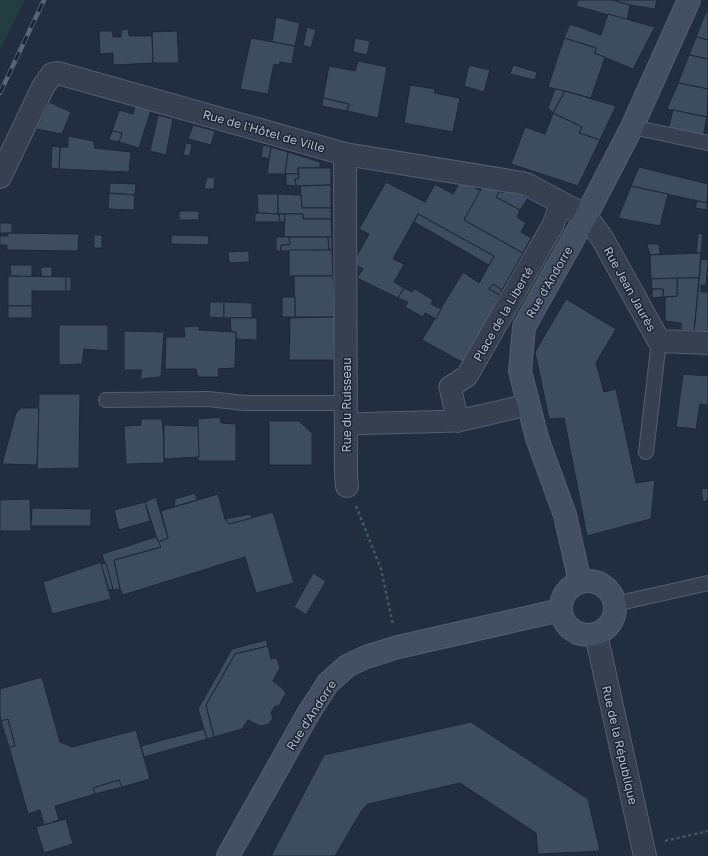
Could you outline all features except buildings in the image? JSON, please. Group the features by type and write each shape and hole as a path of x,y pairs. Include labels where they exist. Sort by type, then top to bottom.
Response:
{"main road":[{"name":"Rue d'Andorre","path":"580,582 565,515 536,438 527,405 520,371 524,327 586,216 632,127 689,0"},
{"path":"588,581 603,585 609,590 615,604 615,612 609,626 596,634 588,635 573,631 563,618 561,610 561,603 568,590 580,582 588,581"},
{"name":"Rue d'Andorre","path":"228,856 308,714 328,683 347,666 366,657 398,647 561,610"}],"street":[{"name":"Rue de l'Hôtel de Ville","path":"0,177 43,86 52,74 58,73 345,154 522,182 586,216"},
{"name":"Rue du Ruisseau","path":"345,154 347,486"},
{"name":"Place de la Liberté","path":"458,421 450,387 467,376 553,225 561,202"},
{"name":"Rue Jean Jaurès","path":"586,216 605,244 659,341 708,343"},
{"path":"346,424 458,421 527,405"},
{"name":"Rue de la République","path":"596,634 644,851"}],"lane":[{"path":"632,127 708,143"},
{"path":"646,452 659,341"},
{"path":"106,400 208,399 245,403 346,402"},
{"path":"615,604 708,583"}],"path":[{"path":"347,486 381,569 398,647"},
{"path":"644,851 708,831"}],"green space":[{"path":"0,0 25,0 0,50"},
{"path":"540,256 549,261 515,323 506,317"}],"railway":[{"path":"0,93 44,0"}]}
